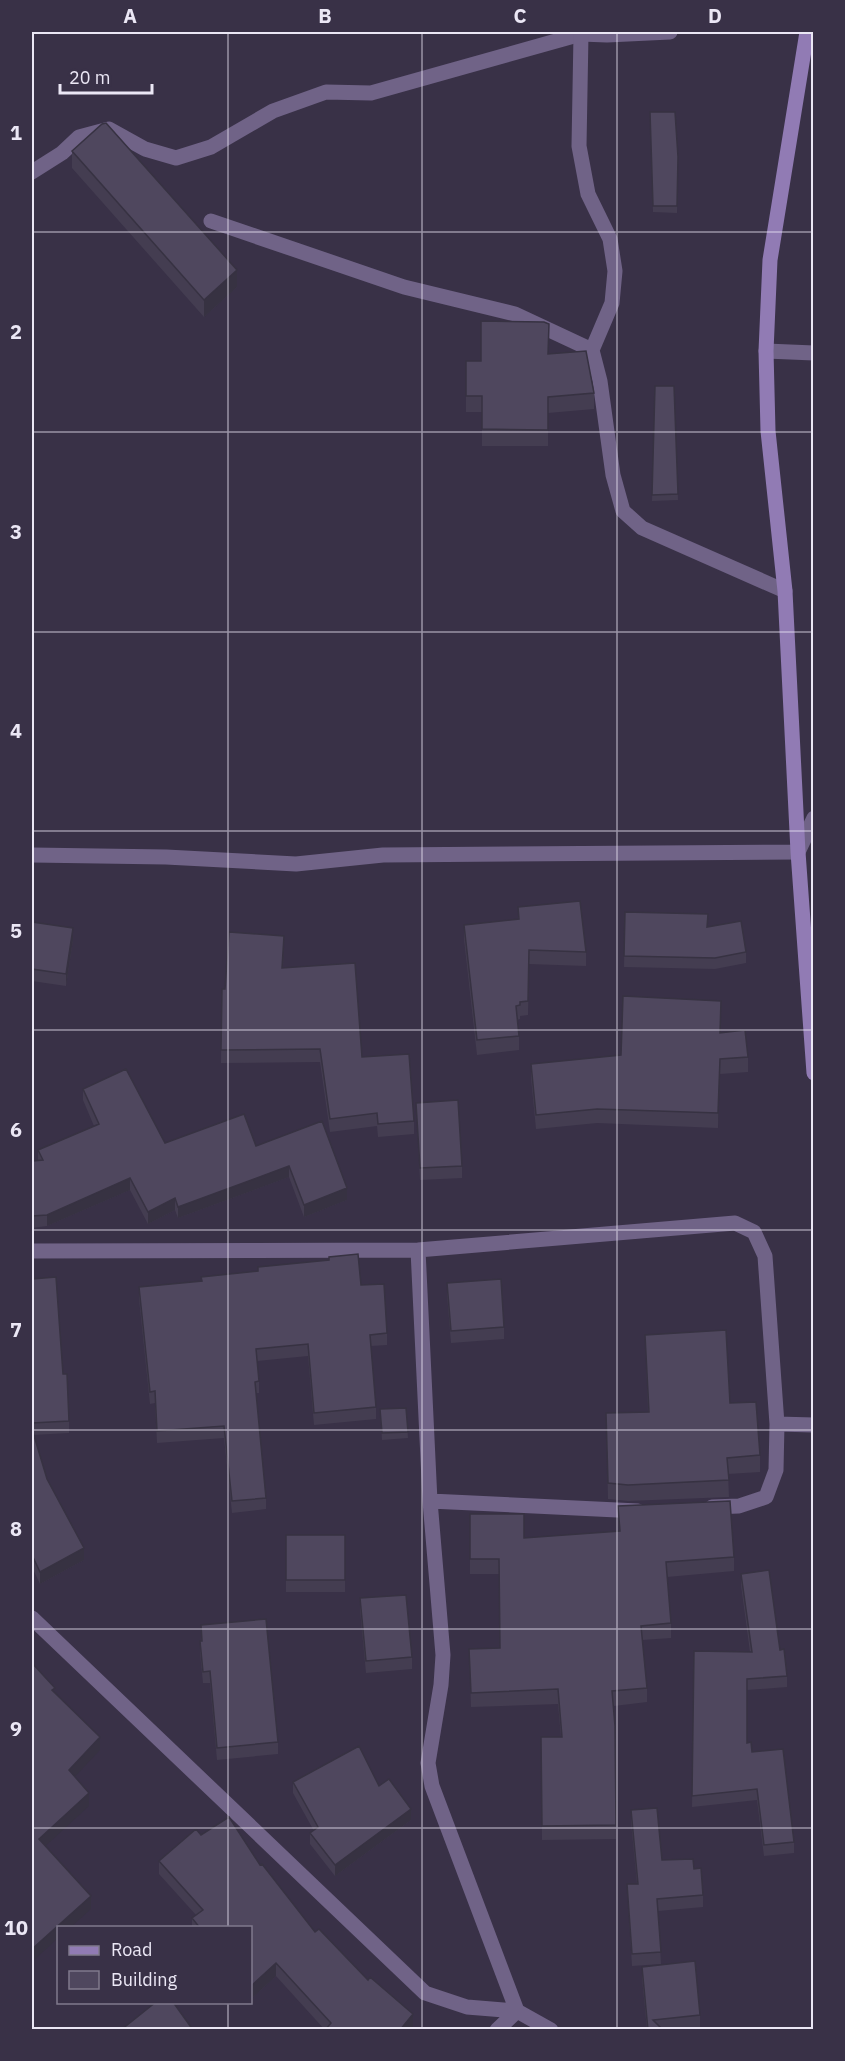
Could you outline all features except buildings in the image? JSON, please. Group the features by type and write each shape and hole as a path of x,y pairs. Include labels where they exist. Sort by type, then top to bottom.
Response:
{"main road":[{"path":"807,32 770,260 766,351 768,431 784,591 813,1073"}],"street":[{"path":"32,172 62,153 79,137 109,129 145,149 176,158 211,147 273,111 326,92 371,93 581,34 670,32"},
{"path":"581,34 579,146 588,194 610,238 615,271 612,303 592,350 600,381 613,475 623,512 642,528 784,591"},
{"path":"211,221 404,287 515,314 592,350"},
{"path":"766,351 813,353"},
{"path":"32,855 166,857 296,864 383,855 798,852 813,818"},
{"path":"32,1251 418,1250 735,1223 754,1232 765,1256 777,1424 776,1470 766,1497 739,1506 695,1508"},
{"path":"418,1250 430,1502 442,1655 441,1684 428,1763 432,1786 517,2011"},
{"path":"777,1424 813,1425"},
{"path":"430,1502 650,1510"},
{"path":"32,1618 425,1994 467,2007 517,2011 551,2030"},
{"path":"497,2030 517,2011"}]}
